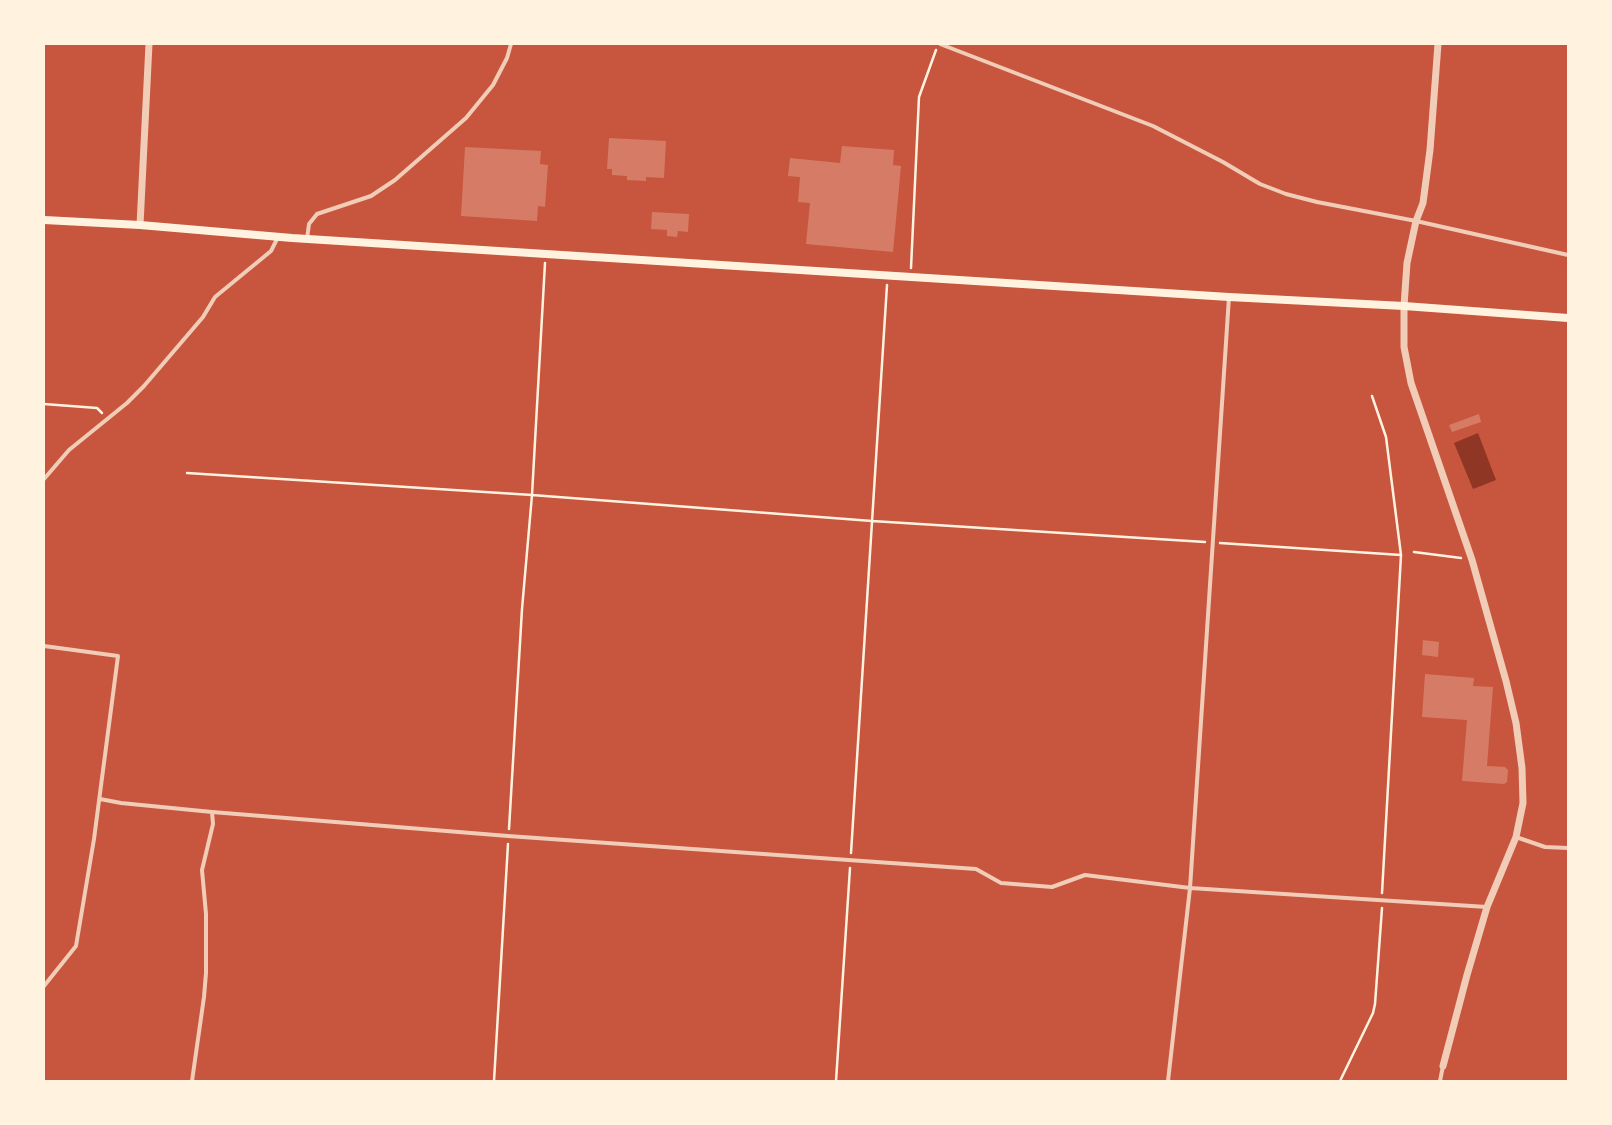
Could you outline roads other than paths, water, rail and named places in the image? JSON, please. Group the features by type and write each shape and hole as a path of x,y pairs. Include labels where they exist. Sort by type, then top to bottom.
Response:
{"main road":[{"path":"44,220 140,225 308,239 1229,297 1404,306 1568,318"}],"street":[{"path":"140,225 149,44"},
{"path":"308,239 309,224 317,214 371,196 395,180 466,118 492,85 507,58 511,44"},
{"path":"939,44 1153,126 1223,162 1260,184 1286,194 1317,202 1416,221 1568,255"},
{"path":"1438,44 1430,150 1423,203 1416,221 1407,263 1404,306 1404,347 1411,383 1472,560 1506,681 1516,723 1522,768 1523,803 1516,837 1487,907 1467,976 1440,1081"},
{"path":"44,479 69,450 127,403 203,317 215,298 271,251 279,236"},
{"path":"1168,1081 1190,888 1229,297"},
{"path":"44,646 118,656 100,799 76,946 44,986"},
{"path":"100,799 121,803 212,812 508,836 976,869 1001,882 1052,887 1085,875 1190,888 1487,907"},
{"path":"192,1081 206,973 206,914 202,870 214,824 212,812"},
{"path":"1516,837 1545,847 1568,848"}]}
